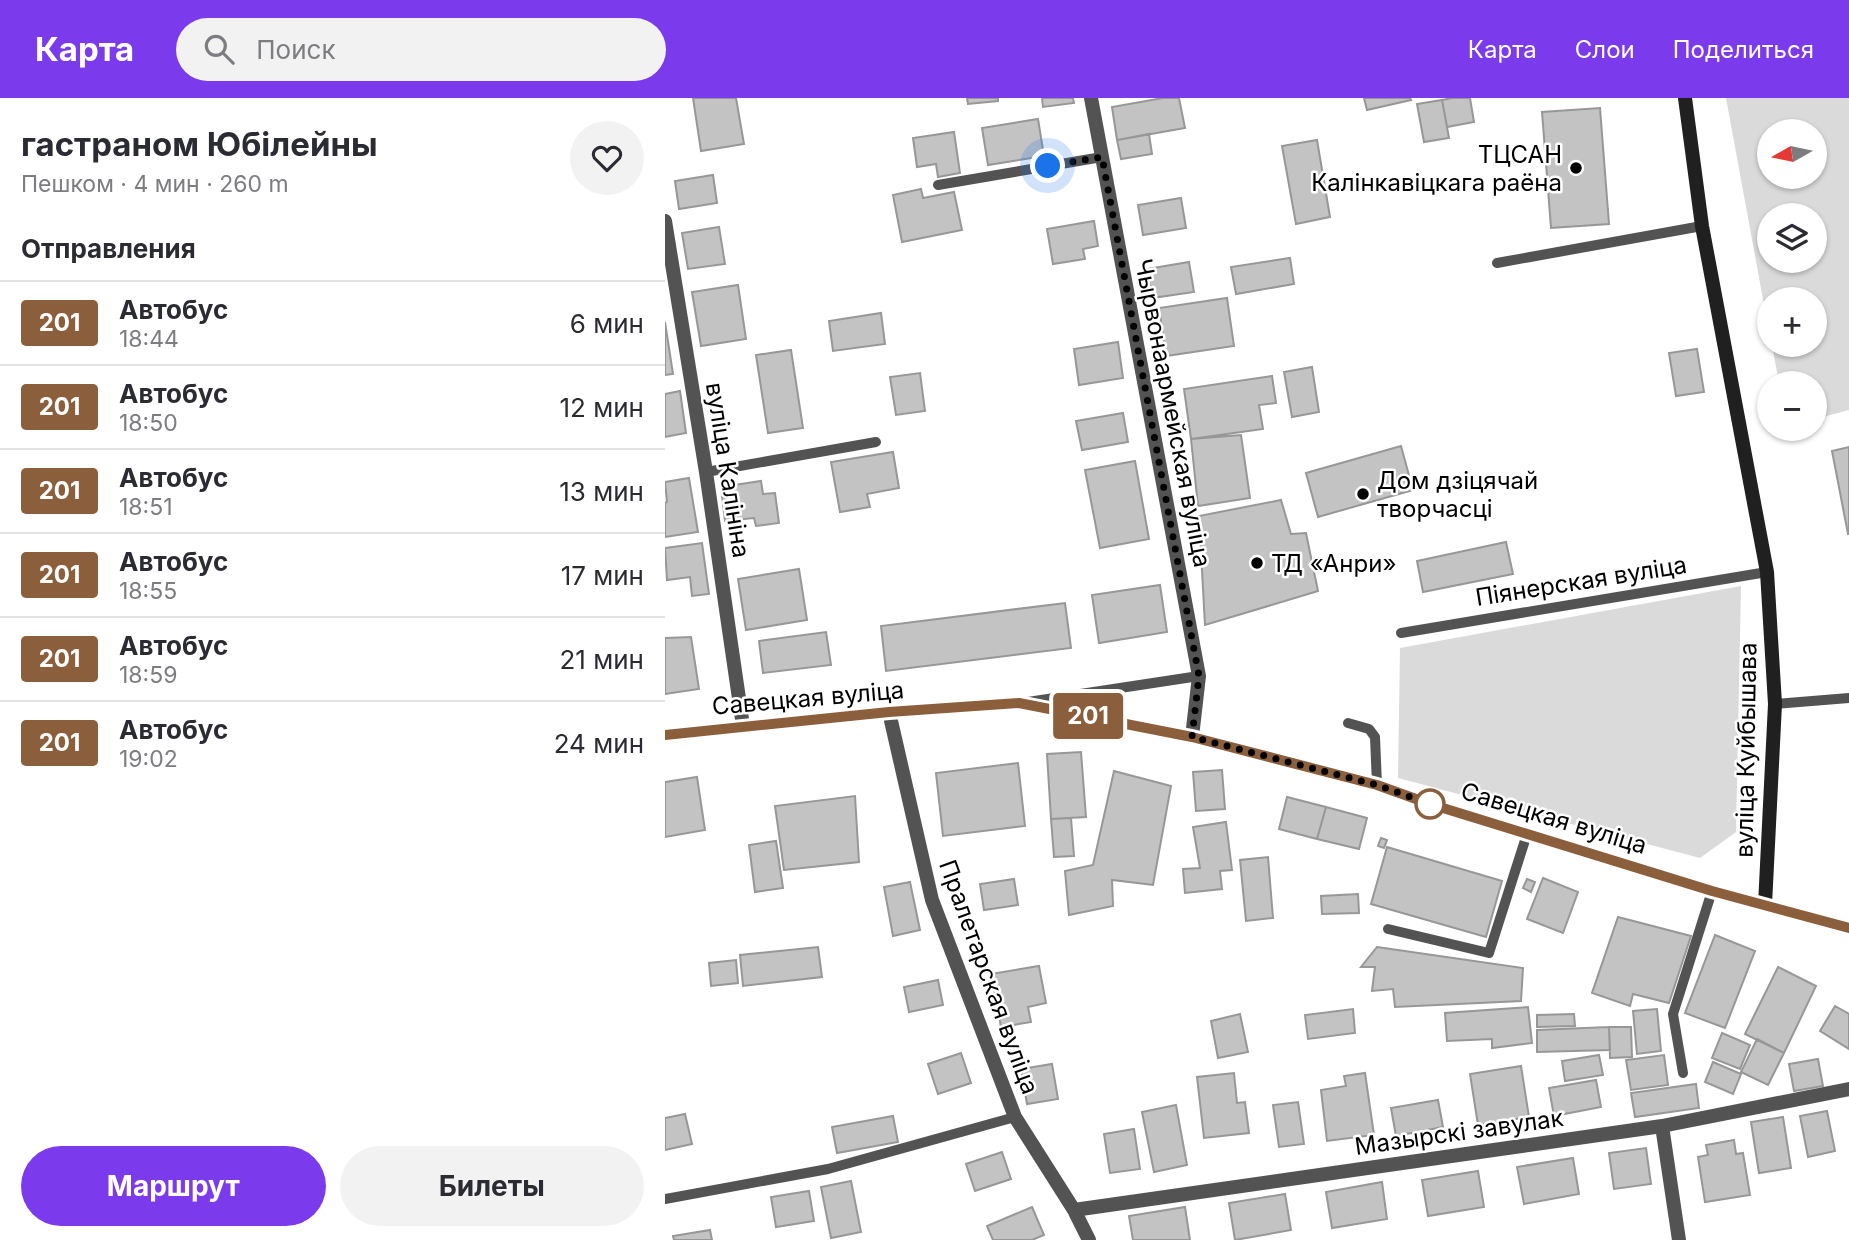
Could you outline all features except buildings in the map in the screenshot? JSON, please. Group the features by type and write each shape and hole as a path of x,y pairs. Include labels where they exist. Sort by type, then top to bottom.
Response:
{"main road":[{"name":"вуліца Куйбышава","path":"1685,98 1702,226 1767,572 1775,704 1765,905"},
{"name":"Савецкая вуліца","path":"665,735 889,712 1019,703 1192,737 1377,785 1430,804 1712,891 1849,928"}],"street":[{"name":"Чырвонаармейская вуліца","path":"1091,98 1199,676 1192,737"},
{"name":"вуліца Калініна","path":"665,221 706,472 743,726"},
{"name":"Пралетарская вуліца","path":"889,712 932,900 1015,1117 1074,1210 1089,1240"},
{"name":"Мазырскі завулак","path":"1074,1210 1662,1126 1849,1089"},
{"path":"1662,1126 1679,1240"}],"lane":[{"path":"939,185 1102,157"},
{"path":"1497,263 1702,226"},
{"path":"706,472 876,442"},
{"name":"Піянерская вуліца","path":"1401,632 1767,572"},
{"path":"1019,703 1199,676"},
{"path":"1775,704 1849,698"},
{"path":"1348,723 1369,729 1375,737 1377,785"},
{"path":"1388,929 1489,953 1527,834"},
{"path":"1682,1073 1673,1014 1712,891"},
{"path":"665,1199 828,1169 1015,1117"}],"shaded area":[{"path":"1726,98 1849,98 1849,410 1827,416 1827,371 1777,371 1774,357 1827,357 1827,287 1761,287 1758,273 1827,273 1827,203 1757,203 1757,267"},
{"path":"1741,586 1736,832 1700,858 1398,778 1400,648"}],"bus line":[{"name":"201","path":"665,735 889,712 1019,703 1192,737 1377,785 1430,804 1712,891 1849,928"}],"place":[{"name":"ТЦСАН Калінкавіцкага раёна","path":"1576,168"},
{"name":"Дом дзіцячай творчасці","path":"1363,494"},
{"name":"ТД «Анри»","path":"1257,563"}],"route":[{"path":"1048,166 1102,157 1199,676 1192,737 1377,785 1430,804"}]}
